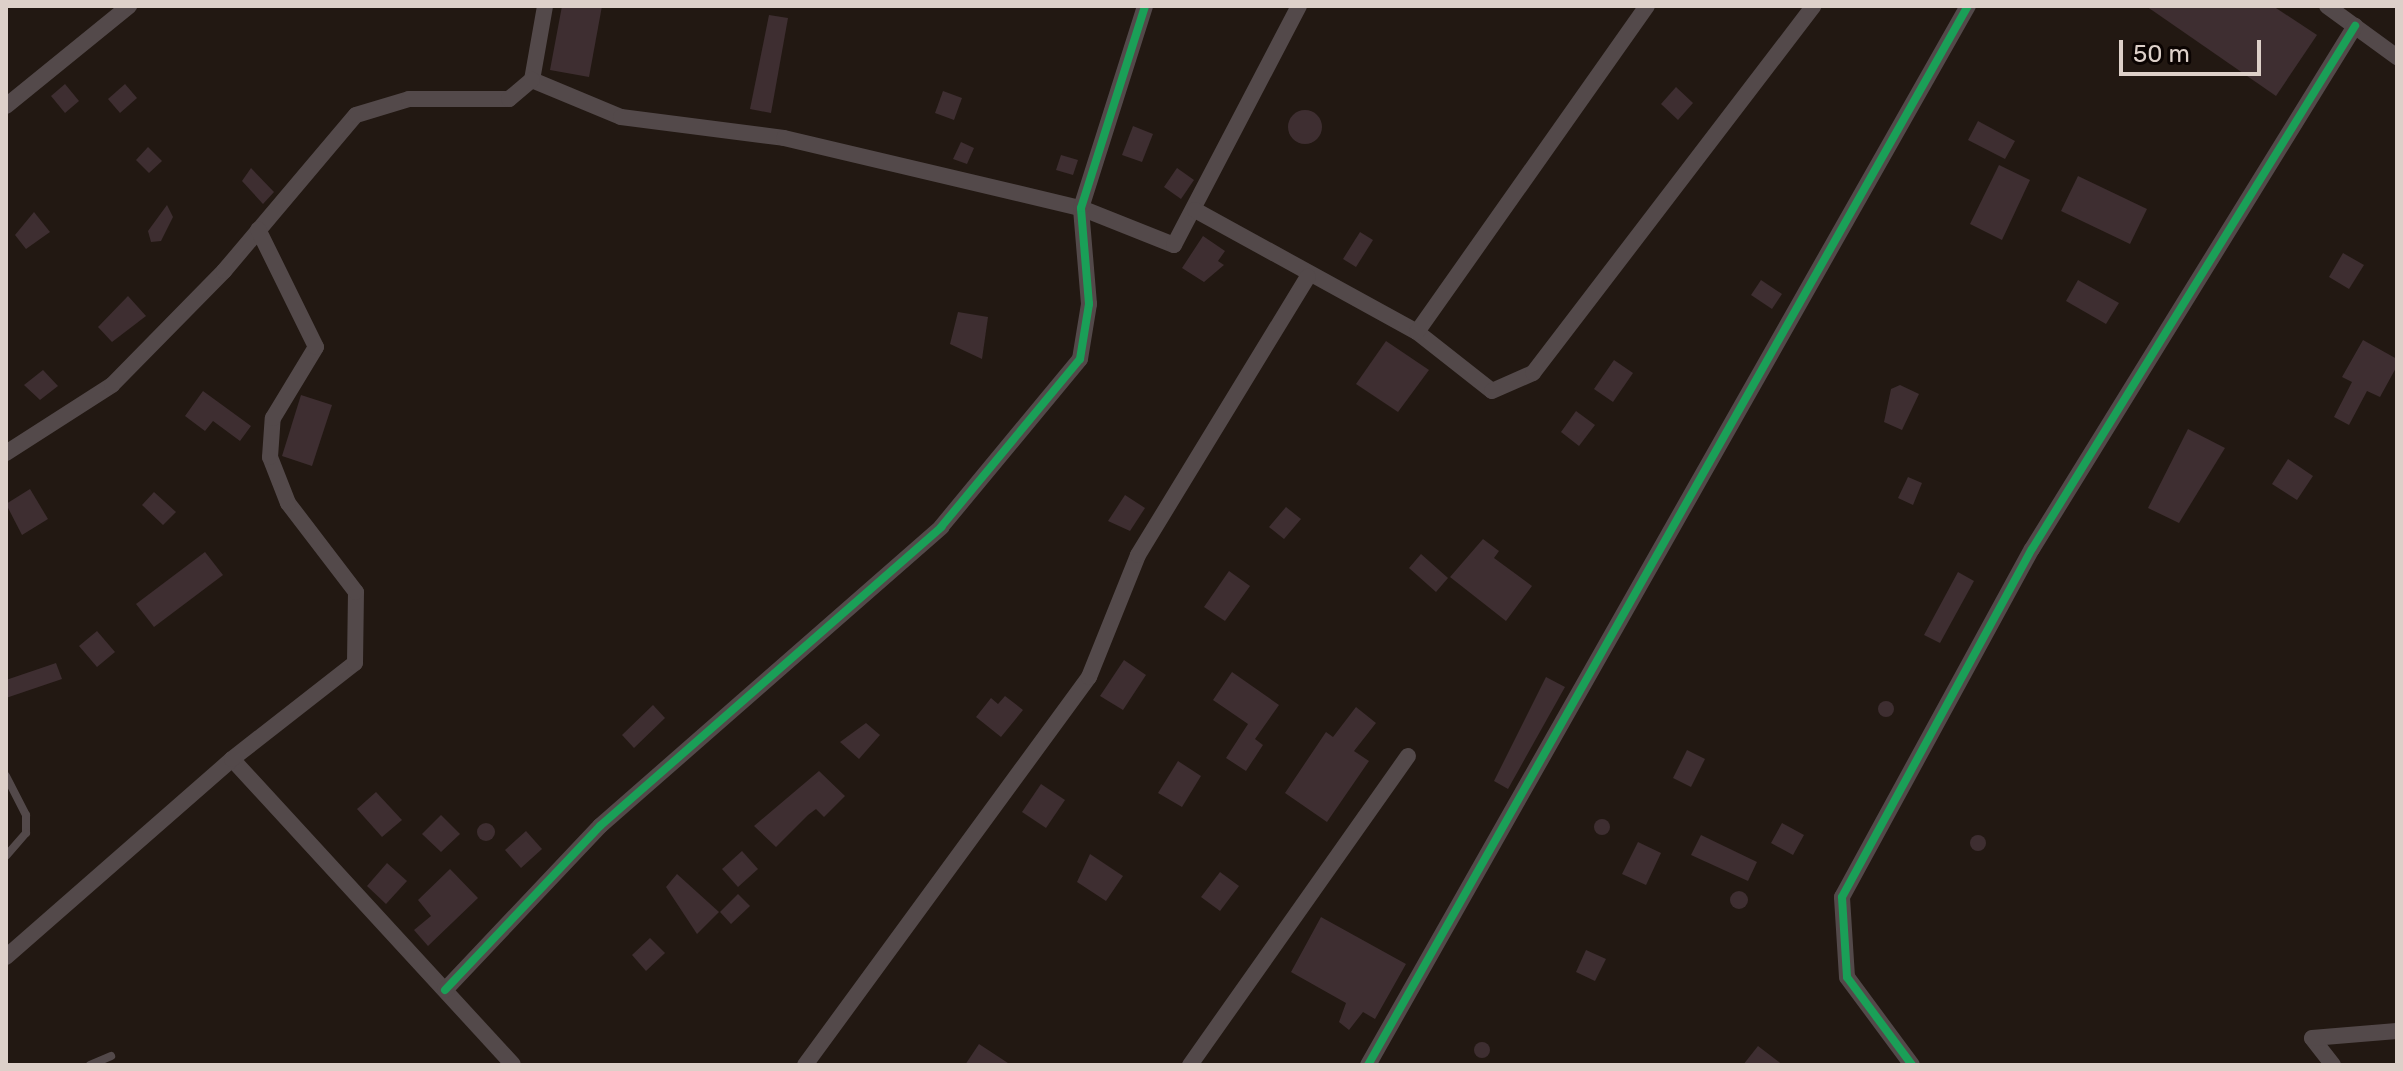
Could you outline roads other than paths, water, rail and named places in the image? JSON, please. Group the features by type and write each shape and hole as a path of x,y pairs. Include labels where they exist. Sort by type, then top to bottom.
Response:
{"street":[{"path":"6,106 129,6"},
{"path":"533,6 542,26"},
{"path":"6,453 112,385 258,229 356,115 409,99 509,99 532,80 545,6"},
{"path":"445,990 600,826 941,527 1080,359 1089,304 1081,208 1145,6"},
{"path":"532,80 621,117 784,138 1081,208 1174,245 1299,6"},
{"path":"1195,210 1308,277 1417,332 1492,391 1533,373 1814,6"},
{"path":"1368,1065 1968,6"},
{"path":"2327,6 2397,57"},
{"path":"1417,332 1645,7"},
{"path":"1912,1065 1847,977 1842,897 2032,549 2355,26"},
{"path":"6,957 232,759 355,663 359,642 356,592 288,503 270,457 273,418 316,347 258,229"},
{"path":"805,1065 1089,677 1138,555 1308,277"},
{"path":"1190,1065 1408,756"},
{"path":"232,759 513,1065"},
{"path":"2333,1065 2312,1038 2397,1031"}],"lane":[{"path":"6,776 26,815 26,833 6,856"},
{"path":"90,1065 111,1056"}]}
